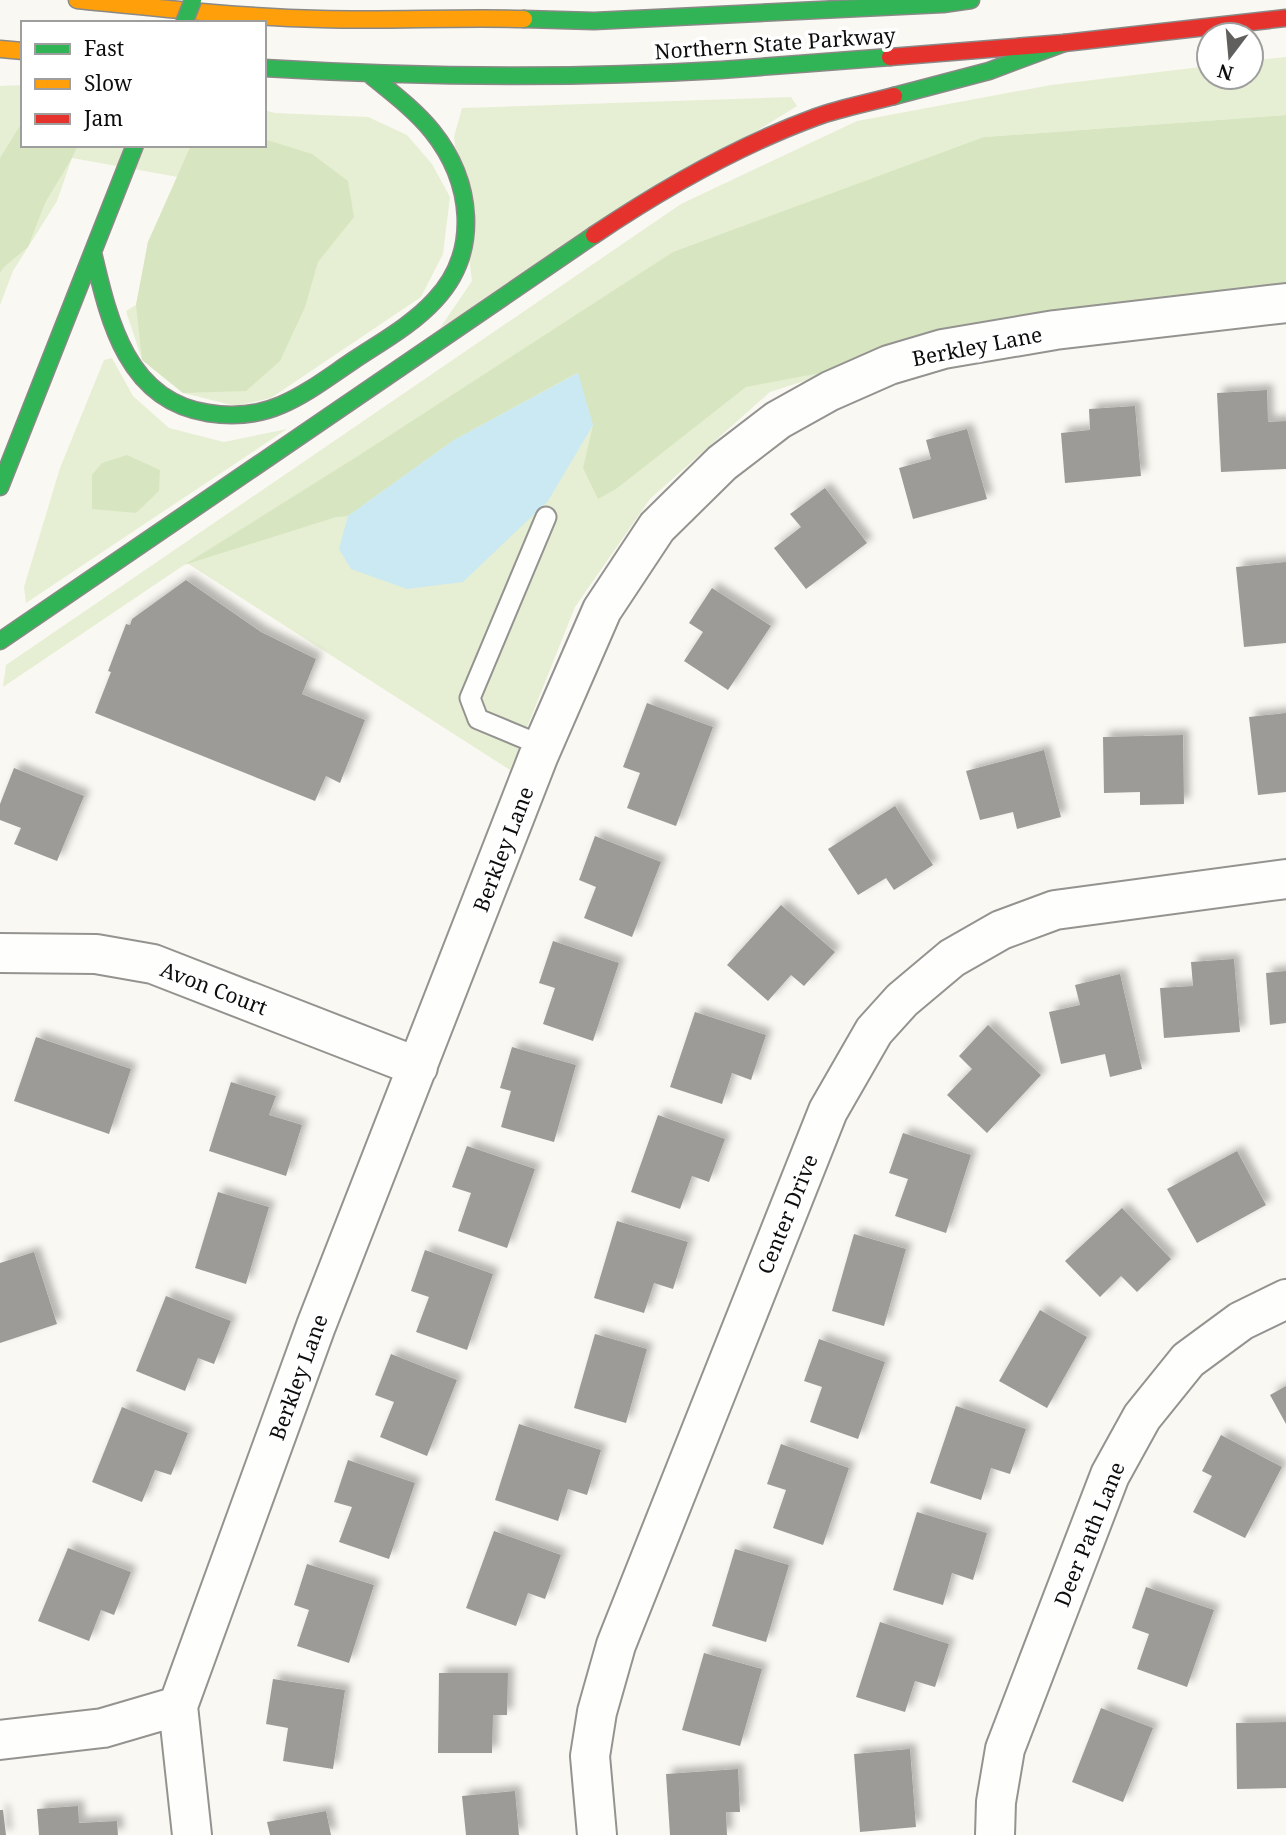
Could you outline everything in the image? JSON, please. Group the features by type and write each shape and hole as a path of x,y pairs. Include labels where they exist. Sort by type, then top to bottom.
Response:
{"main road":[{"name":"Northern State Parkway","path":"76,0 222,15 323,19 594,21 943,4 971,0"},
{"path":"185,21 193,0"},
{"path":"470,18 545,2"},
{"name":"Northern State Parkway","path":"266,68 369,74 586,75 720,70 1064,43 1286,18"},
{"path":"0,641 612,223 689,176 753,142 819,116 989,71 1064,43"},
{"path":"93,253 105,307 133,368 164,397 189,410 233,416 260,413 312,388 409,323 436,299 463,253 468,224 465,198 458,173 447,151 405,103 369,74"},
{"path":"0,487 134,147"}],"street":[{"name":"Berkley Lane","path":"192,1835 178,1706 316,1326 543,746 602,610 657,527 722,463 778,420 830,390 889,365 943,349 1055,330 1286,303"},
{"name":"Center Drive","path":"597,1835 590,1756 597,1712 616,1645 828,1111 874,1031 902,1000 952,958 1001,930 1055,910 1286,880"},
{"name":"Avon Court","path":"0,953 96,954 153,964 418,1067"},
{"name":"Deer Path Lane","path":"995,1835 996,1802 1005,1749 1110,1475 1142,1418 1188,1360 1241,1321 1286,1300"},
{"path":"0,1740 103,1728 178,1706"}],"lane":[{"path":"543,746 478,719 470,698 547,517"}],"green space":[{"path":"1286,57 1286,115 984,137 947,335 770,392 650,499 575,607 510,770 187,563 3,687 6,665 681,204 857,121 1051,85 1195,68 1195,91 1265,91 1265,59"},
{"path":"21,85 21,147 266,147 266,111 368,117 407,135 432,164 450,197 443,254 421,297 271,398 236,406 183,393 142,360 126,311 136,305 148,242 178,177 72,158 57,201 13,271 0,305 0,86"},
{"path":"791,97 797,106 440,328 472,281 454,137 462,108"},
{"path":"1286,115 1286,285 746,387 616,489 598,499 583,468 593,425 577,373 454,440 348,516 336,517 184,565 673,252 984,137"},
{"path":"21,124 21,147 77,147 45,203 28,247 0,273 0,158"},
{"path":"266,140 312,154 348,181 354,217 318,262 305,307 280,361 246,391 183,393 142,360 136,305 148,242 190,147 266,147"},
{"path":"112,358 133,396 169,428 224,442 287,429 26,603 24,587 60,468 104,360"},
{"path":"127,455 160,470 159,491 136,513 92,509 92,475 102,463"}],"water":[{"path":"578,373 593,425 548,501 463,582 407,589 351,569 339,549 348,516 454,440"}],"building":[{"path":"1267,390 1268,422 1286,421 1286,469 1221,472 1217,393"},
{"path":"1135,406 1141,476 1065,483 1061,433 1090,430 1089,409"},
{"path":"967,429 987,499 913,519 899,468 931,459 926,440"},
{"path":"825,488 867,543 806,589 774,548 801,527 790,514"},
{"path":"1286,562 1286,643 1244,647 1236,567"},
{"path":"186,580 261,632 316,659 302,694 365,720 340,783 326,776 315,801 95,713 126,624 130,625 132,619"},
{"path":"712,588 771,626 728,690 684,661 703,632 689,623"},
{"path":"647,703 713,727 676,826 627,808 640,773 623,767"},
{"path":"1286,713 1286,792 1258,795 1249,717"},
{"path":"1183,735 1184,804 1140,805 1140,792 1104,793 1103,737"},
{"path":"1044,750 1061,817 1017,829 1013,812 980,820 966,771"},
{"path":"14,768 84,796 57,861 14,844 21,828 0,820 0,804"},
{"path":"895,806 933,865 894,890 886,878 858,895 828,849"},
{"path":"595,836 661,862 632,937 584,918 596,887 579,880"},
{"path":"781,905 835,952 804,986 791,975 768,1001 727,965"},
{"path":"553,941 619,963 593,1041 543,1024 555,988 539,983"},
{"path":"1234,959 1240,1032 1164,1038 1160,988 1193,986 1191,962"},
{"path":"1286,971 1286,1023 1270,1025 1266,973"},
{"path":"1120,974 1142,1069 1110,1077 1105,1054 1061,1064 1049,1012 1080,1005 1075,985"},
{"path":"695,1012 766,1035 751,1080 732,1073 722,1104 670,1087"},
{"path":"988,1025 1041,1075 987,1133 947,1095 972,1069 959,1056"},
{"path":"36,1037 131,1069 109,1134 14,1101"},
{"path":"512,1047 576,1065 554,1142 501,1127 511,1091 500,1088"},
{"path":"231,1082 276,1096 269,1115 302,1125 286,1176 209,1151"},
{"path":"658,1115 725,1139 709,1182 692,1176 680,1209 631,1192"},
{"path":"903,1133 971,1155 946,1233 895,1216 908,1179 889,1173"},
{"path":"467,1146 535,1169 507,1248 458,1231 471,1193 452,1187"},
{"path":"1237,1151 1266,1205 1197,1243 1167,1189"},
{"path":"218,1192 269,1207 246,1284 195,1268"},
{"path":"1122,1208 1171,1259 1137,1292 1121,1276 1100,1297 1065,1261"},
{"path":"617,1221 688,1242 673,1289 654,1283 644,1313 594,1298"},
{"path":"854,1234 906,1249 884,1326 832,1311"},
{"path":"425,1250 493,1274 467,1350 416,1332 429,1297 411,1291"},
{"path":"34,1252 57,1324 0,1343 0,1263"},
{"path":"166,1296 231,1321 214,1364 198,1358 185,1391 136,1371"},
{"path":"1040,1310 1087,1337 1047,1408 999,1381"},
{"path":"595,1334 647,1349 626,1423 574,1408"},
{"path":"819,1339 885,1362 858,1439 810,1422 822,1387 804,1381"},
{"path":"391,1354 457,1380 427,1456 380,1437 394,1402 375,1395"},
{"path":"1286,1386 1286,1424 1270,1395"},
{"path":"956,1406 1026,1429 1010,1474 991,1468 981,1500 930,1483"},
{"path":"122,1407 188,1433 171,1475 155,1470 142,1502 92,1482"},
{"path":"519,1424 601,1450 587,1495 568,1489 558,1521 495,1500"},
{"path":"1221,1435 1282,1467 1245,1538 1193,1512 1212,1476 1202,1471"},
{"path":"781,1444 849,1468 823,1545 773,1528 786,1490 767,1484"},
{"path":"348,1460 415,1483 389,1559 339,1542 352,1507 334,1502"},
{"path":"917,1512 987,1533 973,1580 952,1573 943,1605 893,1590"},
{"path":"494,1531 561,1555 545,1599 528,1593 516,1626 466,1608"},
{"path":"68,1548 131,1572 114,1615 101,1610 89,1641 38,1621"},
{"path":"735,1549 789,1565 766,1642 712,1626"},
{"path":"307,1564 374,1585 349,1663 297,1646 309,1610 294,1605"},
{"path":"1146,1587 1214,1610 1187,1687 1137,1669 1149,1634 1132,1628"},
{"path":"880,1622 949,1644 935,1687 915,1681 905,1712 856,1697"},
{"path":"704,1653 762,1669 740,1746 682,1730"},
{"path":"439,1673 508,1673 507,1715 493,1715 492,1753 438,1753"},
{"path":"273,1679 345,1690 333,1769 283,1761 288,1728 266,1724"},
{"path":"1101,1708 1153,1728 1123,1802 1072,1782"},
{"path":"1286,1722 1286,1788 1237,1789 1236,1723"},
{"path":"910,1749 916,1827 860,1832 854,1754"},
{"path":"738,1769 740,1812 726,1812 727,1835 670,1835 666,1774"},
{"path":"515,1791 519,1835 466,1835 462,1796"},
{"path":"78,1806 79,1823 117,1821 118,1835 39,1835 37,1809"},
{"path":"0,1810 3,1810 6,1835 0,1835"},
{"path":"326,1811 331,1835 270,1835 267,1822"}],"traffic: fast":[{"path":"185,21 193,0"},
{"path":"524,19 594,21 943,4 971,0"},
{"path":"894,96 989,71 1064,43"},
{"path":"266,68 435,75 607,75 721,70 890,57"},
{"path":"93,253 106,305 126,354 140,375 158,392 180,405 208,413 254,413 291,401 318,384 396,333 426,309 450,281 460,260 465,238 463,194 446,151 418,115 369,74"},
{"path":"0,487 134,147"},
{"path":"0,641 594,235"}],"traffic: slow":[{"path":"77,0 291,18 524,19"},
{"path":"0,49 21,51"}],"traffic: jam":[{"path":"890,57 1064,43 1286,18"},
{"path":"594,235 674,185 758,141 825,114 894,96"}]}
